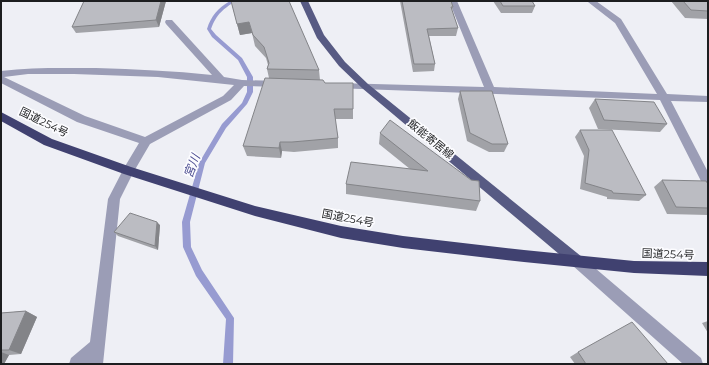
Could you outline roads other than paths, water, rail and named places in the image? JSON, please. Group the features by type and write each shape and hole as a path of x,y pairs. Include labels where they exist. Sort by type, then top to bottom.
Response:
{"highway":[{"name":"国道254号","path":"1,116 48,142 128,172 254,211 341,232 403,242 577,262 634,267 708,269"}],"main road":[{"name":"飯能寄居線","path":"304,1 320,36 342,64 365,86 577,262"}],"street":[{"path":"453,1 490,90"},
{"path":"592,2 618,21 663,96 708,184"},
{"path":"169,22 221,79"},
{"path":"1,74 18,71 105,72 221,79 243,83 288,85"},
{"path":"1,79 81,119 146,141"},
{"path":"95,364 114,199 128,172 146,141 227,98 243,83"},
{"path":"326,86 490,90 708,99"},
{"path":"577,262 695,364"},
{"path":"77,364 97,346"}],"waterway":[{"name":"宮川","path":"228,364 230,318 199,273 187,247 186,222 202,163 224,126 244,104 250,92 250,77 240,59 214,36 209,29 218,12 224,6 233,1"}]}
